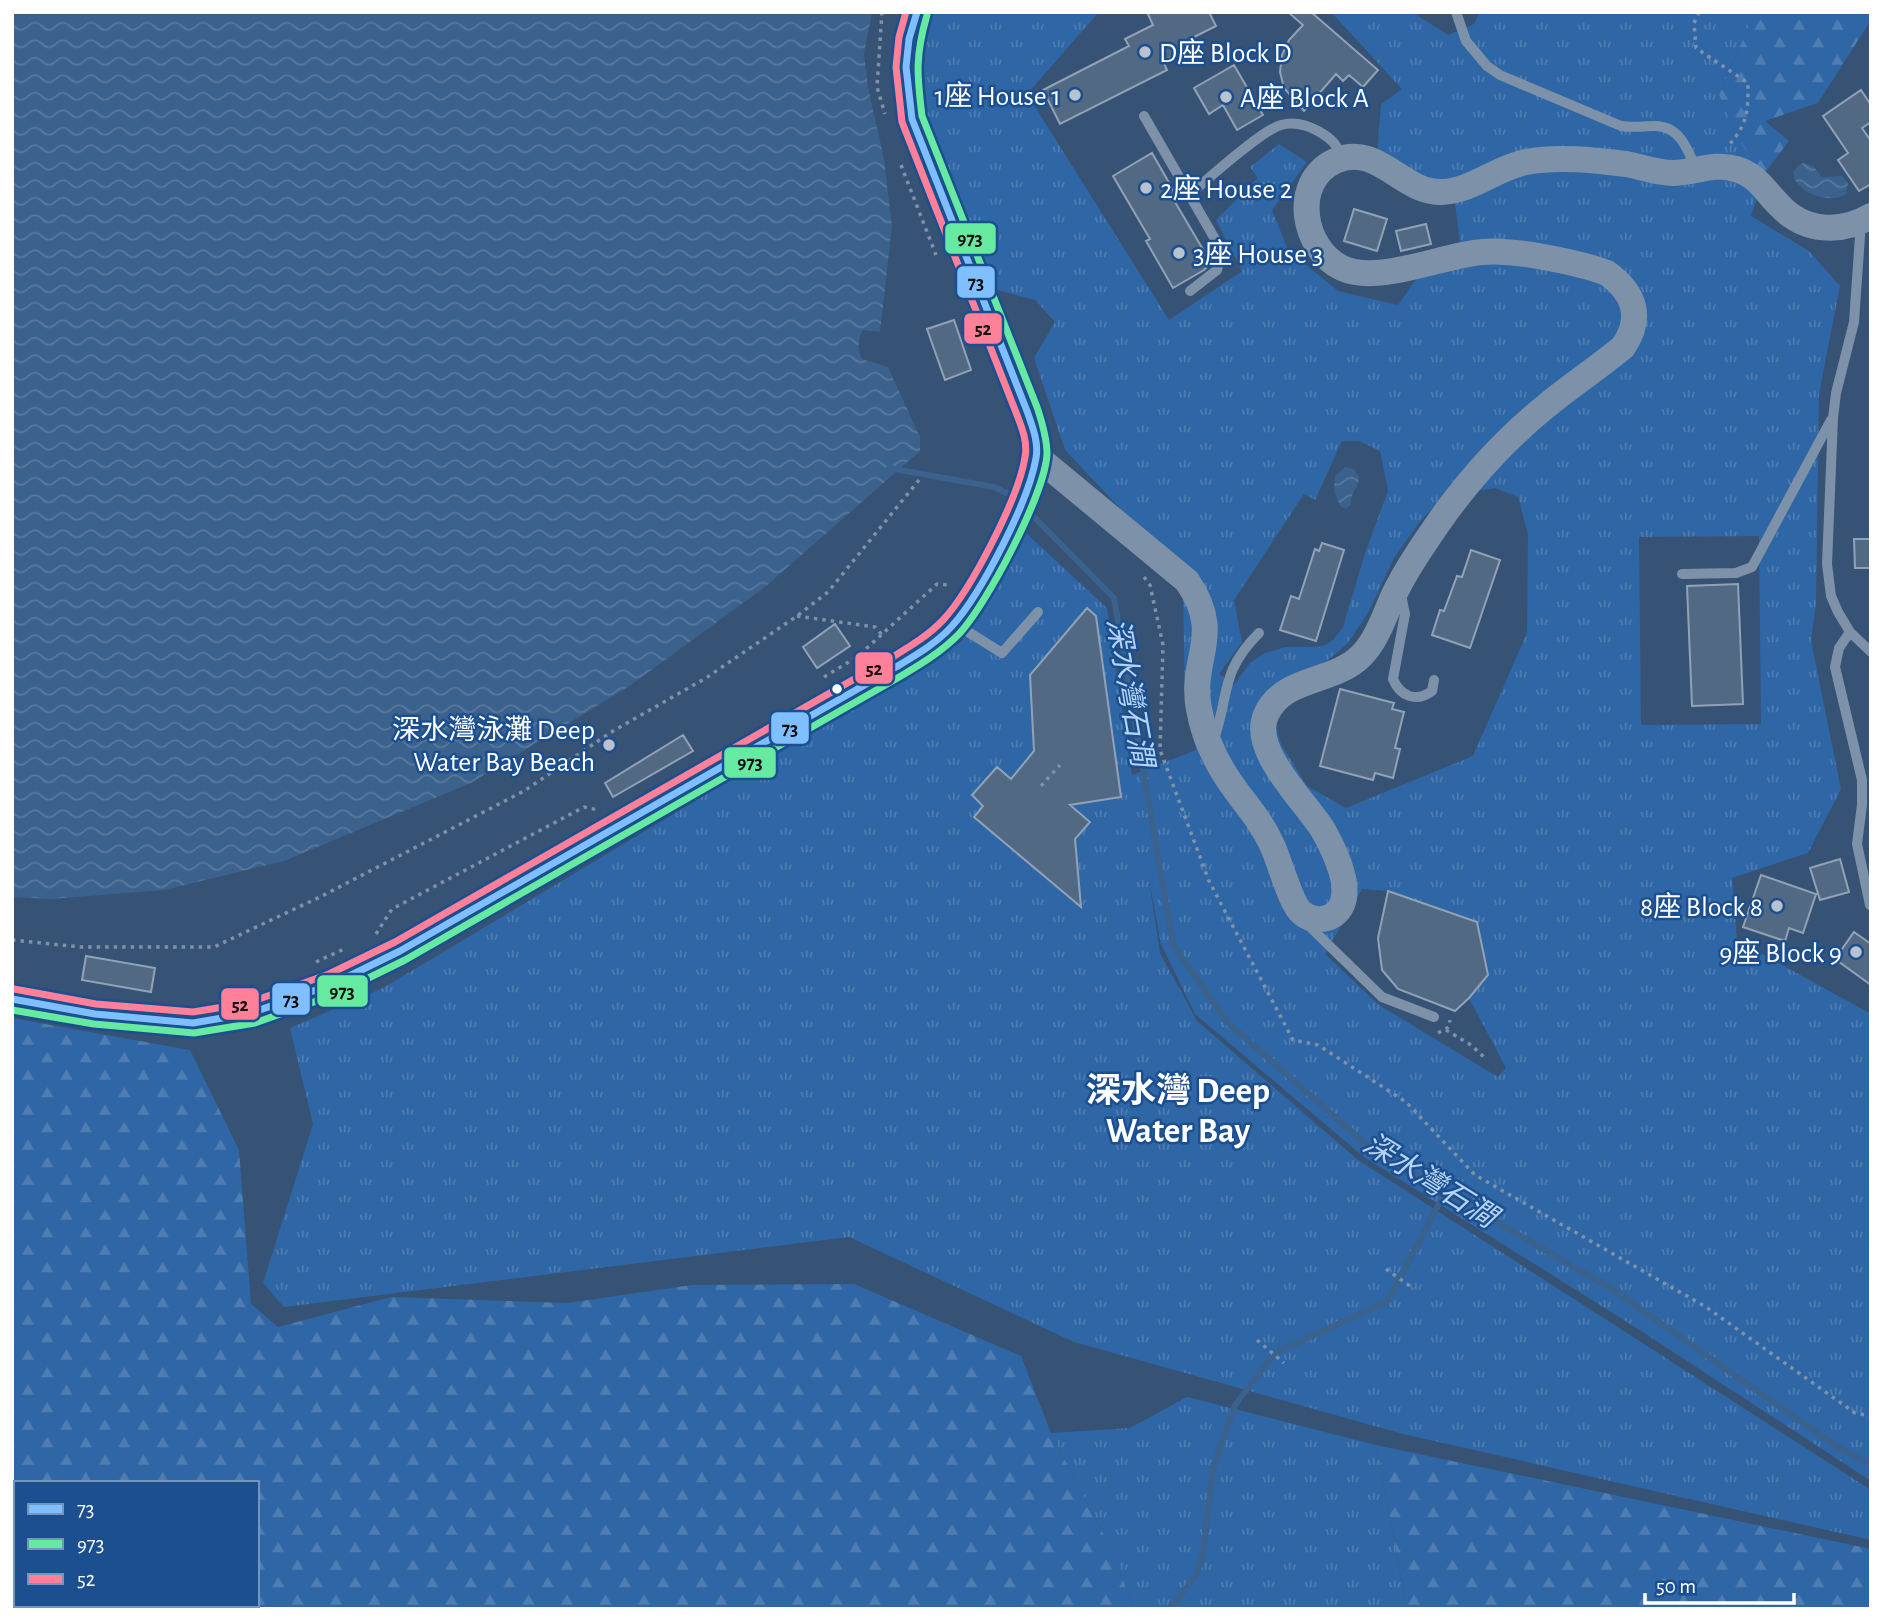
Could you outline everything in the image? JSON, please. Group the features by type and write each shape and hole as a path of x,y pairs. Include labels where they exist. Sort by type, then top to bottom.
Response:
{"main road":[{"path":"12,999 95,1014 193,1023 251,1013 333,984 400,951 896,667 931,645 955,624 975,595 1013,519 1036,456 1035,433 912,119 906,67 909,39 917,12"}],"street":[{"path":"1036,456 1187,581 1194,591 1206,626 1197,699 1211,748 1227,779 1264,827 1297,908 1305,915 1325,919 1338,911 1345,895 1342,874 1323,830 1264,743 1264,723 1271,706 1284,692 1342,671 1363,654 1399,585 1448,509 1507,441 1541,410 1623,347 1633,328 1634,312 1625,289 1607,273 1514,253 1485,251 1371,274 1344,270 1322,253 1314,242 1306,216 1310,190 1316,178 1325,167 1342,159 1362,157 1374,160 1414,187 1438,192 1461,189 1508,168 1529,162 1607,162 1673,173 1723,166 1749,174 1787,213 1812,226 1837,228 1866,219"}],"lane":[{"path":"1456,12 1460,27 1475,54 1500,75 1621,126 1656,126 1670,129 1681,138 1703,168"},
{"path":"1144,116 1219,246 1221,254 1217,270 1190,291"},
{"path":"1189,195 1267,132 1282,124 1299,123 1323,134 1338,144 1342,159"},
{"path":"1866,219 1854,322 1833,418 1828,580 1838,612 1850,632 1871,652"},
{"path":"1682,574 1736,573 1752,567 1833,418"},
{"path":"1399,585 1405,614 1394,679 1401,692 1414,697 1421,697 1432,691 1434,680"},
{"path":"955,624 1002,653 1038,612"},
{"path":"1850,632 1839,648 1835,667 1862,780 1857,844 1870,905"},
{"path":"1211,748 1218,730 1228,676 1247,646 1259,633"},
{"path":"1305,915 1307,924 1382,997 1434,1017"}],"path":[{"path":"1699,12 1694,23 1696,48 1748,83 1748,113 1735,137 1703,168"},
{"path":"12,940 81,947 215,947 322,896 524,791 613,731 706,678 797,616 828,592 919,480"},
{"path":"1142,575 1150,585 1163,645 1160,750 1209,881 1293,1040 1318,1045 1406,1102 1475,1175 1706,1307 1855,1413 1871,1416"},
{"path":"822,679 857,657 937,584 958,585"},
{"path":"797,616 875,627 882,635"},
{"path":"1041,786 1060,765"},
{"path":"367,938 379,932 392,909 584,807 603,811"},
{"path":"306,967 354,944"},
{"path":"1446,1030 1471,1045 1486,1059"},
{"path":"1386,1269 1414,1289"},
{"path":"1257,1340 1284,1363"}],"green space":[{"path":"933,12 1099,12 1027,94 1169,320 1242,271 1216,220 1258,178 1250,167 1279,144 1307,162 1272,210 1288,250 1338,291 1398,305 1434,254 1460,242 1455,204 1439,181 1377,156 1381,104 1402,89 1331,12 1412,12 1448,35 1474,24 1480,12 1755,12 1719,94 1764,174 1751,216 1809,251 1840,286 1819,394 1816,603 1811,640 1841,789 1808,853 1732,878 1737,940 1871,1014 1871,1481 1638,1329 1364,1157 1195,1014 1161,944 1148,875 1160,953 1197,1021 1358,1160 1871,1490 1871,1540 1403,1434 1074,1342 849,1237 284,1307 263,1283 313,1124 290,1028 383,988 961,642 1026,533 1107,608 1132,775 1196,750 1185,696 1183,597 1135,524 1065,450 1034,358 1055,322 1035,300 993,289 924,109 921,31","holes":["1342,441 1359,441 1380,451 1388,491 1365,553 1343,627 1333,640 1325,645 1285,647 1265,653 1250,663 1234,685 1219,674 1242,642 1234,600 1304,494 1315,500","1495,488 1518,497 1528,534 1527,633 1473,756 1346,808 1307,786 1281,744 1275,723 1294,675 1324,663 1347,644 1368,613 1394,558 1443,496","1759,536 1761,724 1641,725 1639,537","1362,889 1388,891 1477,922 1488,975 1469,998 1506,1068 1498,1077 1379,1005 1325,954"]},
{"path":"1755,12 1871,12 1871,20 1818,103 1765,121 1789,141 1764,174 1736,137 1719,94"},
{"path":"12,1018 190,1050 239,1150 251,1304 278,1327 391,1297 567,1303 692,1285 854,1284 1021,1356 1051,1433 1115,1556 1133,1609 12,1609"},
{"path":"1187,1397 1376,1445 1407,1609 1133,1609 1115,1556 1051,1433 1130,1428"},
{"path":"1376,1445 1871,1549 1871,1609 1407,1609"}],"water":[{"path":"12,12 872,12 864,53 868,87 884,159 892,226 880,332 863,330 859,348 862,359 888,367 920,437 920,451 765,587 628,687 471,783 284,861 164,890 51,899 12,897"},
{"path":"1803,163 1813,166 1822,177 1842,176 1848,183 1846,194 1832,198 1806,191 1795,179 1793,172"},
{"path":"1345,467 1354,469 1359,477 1351,504 1346,509 1340,506 1334,491 1335,476"}],"building":[{"path":"1147,12 1209,12 1216,26 1188,40 1191,47 1163,61 1167,70 1060,124 1043,90 1129,46 1125,39 1153,25"},
{"path":"1288,12 1311,12 1378,70 1363,87 1349,75 1343,81 1336,74 1304,111 1284,88 1280,72 1282,55 1289,40 1303,25"},
{"name":"A座 Block A","path":"1234,65 1263,115 1237,130 1223,105 1209,114 1194,88"},
{"path":"1861,90 1871,105 1871,122 1862,128 1871,141 1871,184 1859,191 1838,160 1848,153 1823,116"},
{"path":"1152,153 1179,200 1175,202 1211,263 1173,288 1146,241 1150,239 1113,176"},
{"path":"1354,209 1387,219 1377,251 1344,241"},
{"path":"1426,224 1431,244 1401,251 1396,231"},
{"path":"954,320 971,370 945,380 927,329"},
{"path":"1854,539 1871,539 1871,568 1855,568"},
{"path":"1322,543 1344,550 1316,641 1280,630 1291,596 1299,599 1315,549 1319,551"},
{"path":"1471,550 1500,560 1470,648 1432,635 1440,610 1444,611 1457,576 1462,577"},
{"path":"1738,584 1743,704 1692,706 1687,586"},
{"path":"1087,608 1096,616 1121,797 1070,805 1090,822 1075,839 1081,907 974,817 983,806 972,795 997,767 1011,779 1034,751 1030,675"},
{"path":"835,624 850,646 817,668 803,647"},
{"path":"1340,689 1394,703 1392,709 1404,712 1395,748 1400,749 1393,778 1375,773 1373,780 1320,766"},
{"path":"683,735 693,751 613,797 605,783"},
{"path":"1840,859 1849,892 1820,900 1810,868"},
{"name":"8座 Block 8","path":"1761,875 1816,894 1803,933 1789,928 1785,941 1743,927"},
{"path":"1388,891 1477,922 1488,975 1455,1011 1398,989 1382,970 1378,938"},
{"name":"9座 Block 9","path":"1854,932 1871,944 1871,985 1835,959"},
{"path":"86,956 155,968 151,992 82,980"}],"waterway":[{"path":"889,468 994,487 1013,496"},
{"name":"深水灣石澗","path":"1033,516 1114,598 1173,945 1228,1023 1373,1150 1612,1289 1833,1444 1871,1465"},
{"path":"1170,1609 1196,1575 1203,1554 1213,1468 1235,1405 1275,1353 1388,1301 1445,1192"}],"transit line":[{"name":"52","path":"14,989 96,1004 193,1012 248,1003 329,974 395,942 891,658 925,636 943,620 967,588 1004,518 1021,474 1026,446 1019,420 902,122 896,67 899,37 906,12"},
{"name":"73","path":"12,999 95,1014 193,1023 251,1013 333,984 400,951 896,667 933,643 952,626 976,592 1014,522 1032,476 1037,446 1027,411 912,119 906,67 909,39 917,12"},
{"name":"973","path":"12,1010 94,1024 194,1033 255,1023 336,994 405,960 901,676 938,652 958,635 970,621 1012,549 1044,472 1047,448 1037,407 922,116 918,65 920,42 927,15"}],"place":[{"name":"D座 Block D","path":"1145,52"},
{"name":"1座 House 1","path":"1075,95"},
{"name":"A座 Block A","path":"1226,97"},
{"name":"2座 House 2","path":"1146,188"},
{"name":"3座 House 3","path":"1179,253"},
{"name":"深水灣泳灘 Deep Water Bay Beach","path":"609,745"},
{"name":"8座 Block 8","path":"1777,906"},
{"name":"9座 Block 9","path":"1856,952"}],"district":[{"name":"深水灣 Deep Water Bay","path":"1178,1110"}]}
